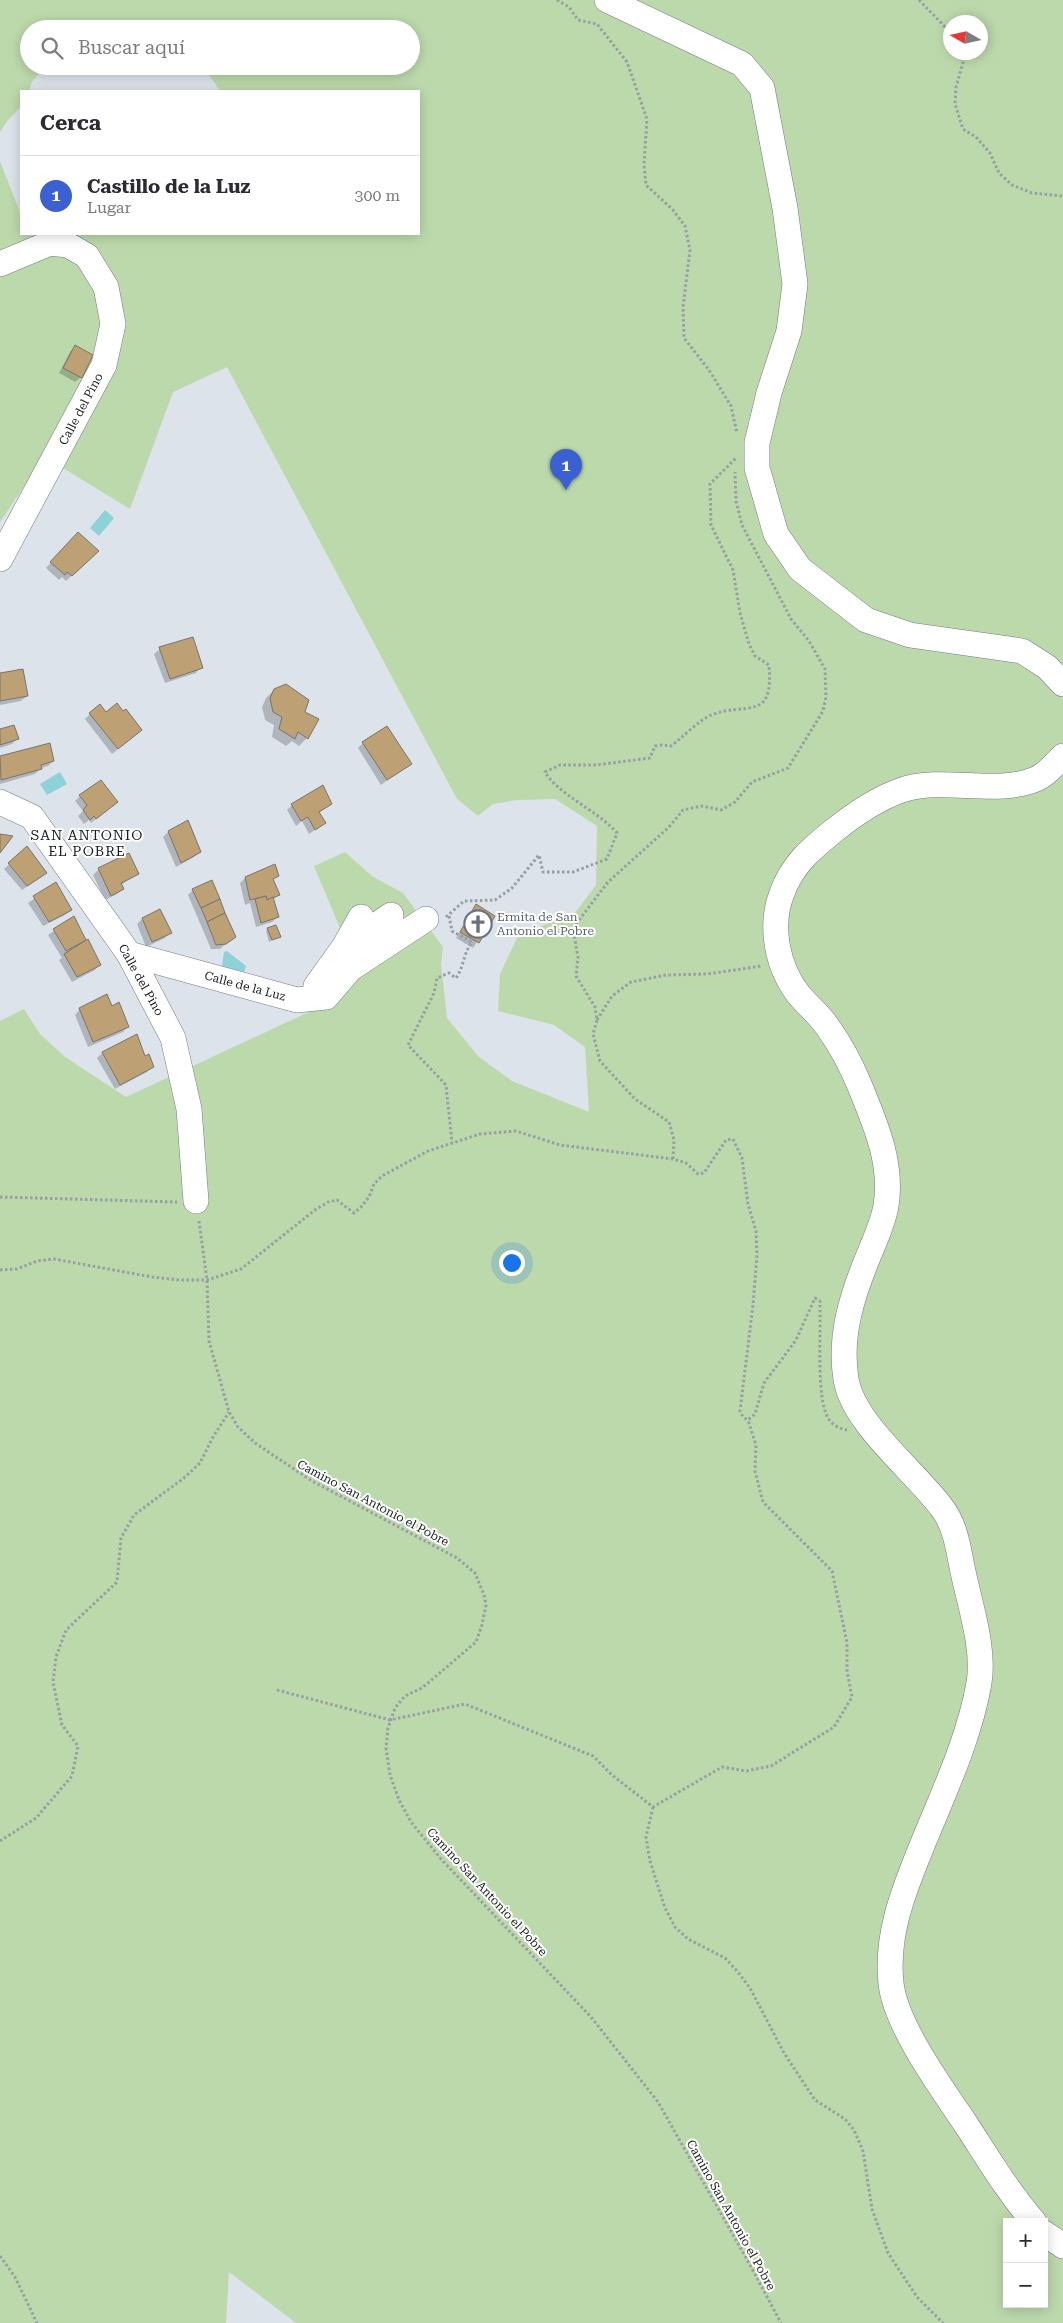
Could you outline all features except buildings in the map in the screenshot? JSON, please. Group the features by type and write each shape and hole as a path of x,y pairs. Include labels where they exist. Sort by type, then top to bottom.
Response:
{"street":[{"path":"608,0 742,64 762,88 785,208 795,284 789,331 769,393 743,445 757,468 776,534 800,569 866,620 910,635 1022,651 1047,667 1063,684"},
{"name":"Calle del Pino","path":"0,264 50,243 68,245 87,256 106,287 113,324 104,365 0,558"},
{"path":"1031,2218 1007,2187 927,2065 899,2014 891,1988 890,1955 895,1919 970,1716 980,1679 979,1650 954,1531 944,1510 856,1408 850,1394 846,1379 844,1350 846,1319 886,1206 887,1163 875,1124 858,1081 842,1050 827,1025 796,991 777,945 775,921 779,899 790,872 805,854 841,825 878,802 904,789 934,786 1013,785 1040,779 1063,756"},
{"name":"Calle del Pino","path":"0,802 32,817 129,954 173,1038 189,1109 196,1201"},
{"path":"347,958 391,915"},
{"path":"347,958 361,917"},
{"path":"347,958 438,918"},
{"name":"Calle de la Luz","path":"129,954 297,1000 326,996 347,958"},
{"path":"1048,2236 1063,2246"}],"path":[{"path":"558,0 569,7 578,20 597,24 628,62 647,119 644,164 646,185 674,210 685,226 690,250 683,307 684,338 709,370 732,406 737,431 743,445"},
{"path":"919,0 943,25"},
{"path":"964,60 956,87 954,104 964,129 976,138 990,153 999,173 1012,185 1032,193 1063,196"},
{"path":"452,1143 446,1085 408,1045 434,993 437,978 449,972 456,978 461,972 466,950 472,942 452,931 438,918 464,901 495,900 512,888 540,855 543,872 573,872 607,859 617,833 605,819 552,783 545,772 560,764 596,765 650,758 655,746 671,746 711,715 757,707 765,701 771,684 769,665 755,656 749,644 740,613 733,570 711,525 710,484 734,460 743,445"},
{"path":"597,1020 595,1007 576,976 578,957 574,935 576,924 608,882 658,837 683,810 702,806 721,810 735,802 752,782 788,768 823,711 826,697 825,669 809,641 791,619 742,525 736,501 734,460 743,445"},
{"path":"673,1159 674,1140 669,1122 635,1098 600,1061 593,1034 597,1020 612,996 631,982 666,975 707,974 754,968 782,960"},
{"path":"0,1270 17,1269 37,1261 54,1259 152,1277 179,1280 207,1280 241,1269 314,1210 328,1202 337,1200 354,1213 362,1207 369,1197 374,1184 382,1176 428,1151 480,1134 516,1131 560,1145 673,1159 686,1163 698,1174 704,1173 726,1140 733,1139 742,1158 748,1204 756,1231 757,1254 753,1306 740,1411 743,1417 748,1420 756,1445 755,1471 763,1502 832,1571 847,1643 847,1671 852,1697 834,1727 771,1766 746,1771 722,1767 652,1807 646,1837 650,1861 665,1908 675,1927 688,1939 725,1958 738,1972 750,1988 784,2053 815,2100 845,2119 854,2130 863,2151 872,2209 888,2253 917,2297 943,2323"},
{"path":"0,1197 196,1201"},
{"name":"Camino San Antonio el Pobre","path":"196,1201 207,1280 209,1341 229,1412 238,1427 255,1443 283,1464 457,1558 475,1573 486,1605 476,1642 422,1688 405,1696 395,1708 390,1720 386,1748 390,1775 399,1800 411,1822 441,1859 592,2017 658,2102 750,2265 780,2323"},
{"path":"748,1420 755,1414 764,1383 796,1340 815,1298 820,1301 821,1390 825,1413 834,1426 844,1430 873,1428"},
{"path":"0,1840 36,1818 72,1776 78,1746 62,1725 52,1682 56,1657 66,1630 117,1582 121,1538 134,1516 184,1478 200,1463 213,1437 229,1412"},
{"path":"277,1690 390,1720 465,1704 593,1756 612,1775 652,1807"},
{"path":"0,2256 15,2277 37,2323"}],"green space":[{"path":"0,0 1063,0 1063,2323 296,2323 229,2272 226,2323 0,2323 0,1021 24,1009 40,1034 65,1057 126,1097 339,998 360,976 314,866 345,852 372,876 403,893 443,947 441,964 447,1018 479,1057 512,1081 589,1112 585,1047 554,1025 498,1011 500,974 517,938 544,925 574,914 596,885 597,826 555,799 517,800 493,804 478,816 457,799 227,367 173,392 130,509 58,465 31,476 0,522 0,161 20,212 20,235 420,235 420,90 219,90 209,75 420,75 420,20 20,20 20,75 38,75 32,82 29,90 20,90 20,108 8,120 0,132"}],"water":[{"path":"105,510 114,518 99,536 90,528"},
{"path":"60,772 67,784 47,795 40,784"},
{"path":"227,951 246,966 244,972 222,966 224,952"}],"place":[{"name":"Castillo de la Luz","path":"566,490"},
{"name":"Ermita de San Antonio el Pobre","path":"478,924"}],"district":[{"name":"SAN ANTONIO EL POBRE","path":"87,844"}]}
